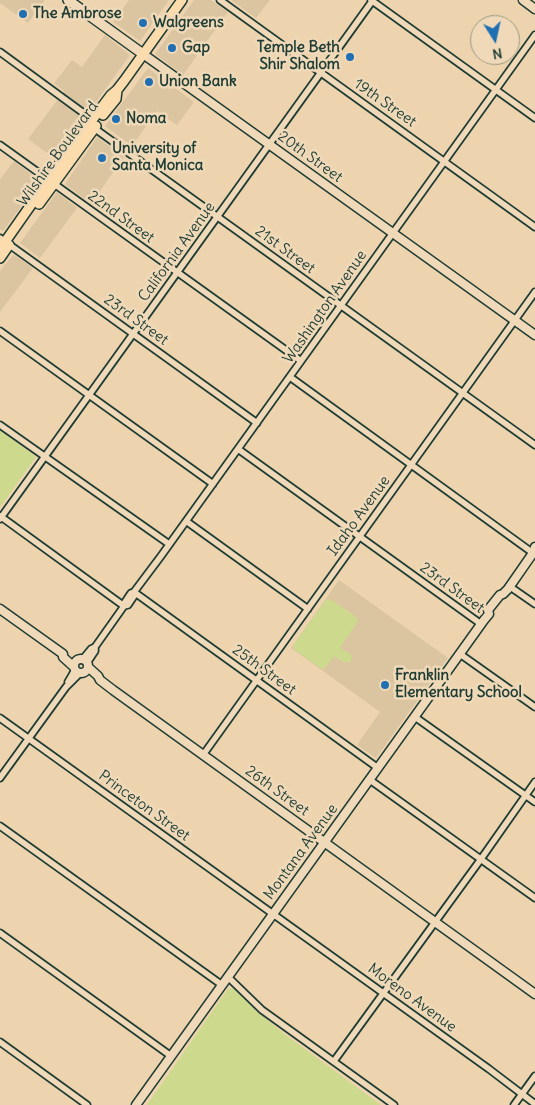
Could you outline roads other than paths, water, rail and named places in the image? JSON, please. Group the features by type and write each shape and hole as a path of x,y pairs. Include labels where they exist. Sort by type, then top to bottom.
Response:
{"main road":[{"name":"20th Street","path":"68,0 143,54"},
{"name":"Wilshire Boulevard","path":"94,121 110,95 117,90 182,0"},
{"name":"Wilshire Boulevard","path":"0,258 4,244 52,182 68,152 94,121 116,99 117,90"}],"street":[{"name":"19th Street","path":"220,0 535,227"},
{"name":"California Avenue","path":"0,517 178,273 270,145 294,108 373,0"},
{"path":"373,0 535,118"},
{"path":"522,0 535,9"},
{"name":"Washington Avenue","path":"0,778 81,666 95,651 95,647 125,602 257,423 535,35"},
{"name":"21st Street","path":"0,52 94,121 218,217 535,445"},
{"name":"20th Street","path":"143,54 535,335"},
{"name":"22nd Street","path":"0,146 301,362"},
{"name":"23rd Street","path":"4,244 257,423"},
{"name":"Idaho Avenue","path":"203,754 535,292"},
{"path":"0,331 212,484"},
{"path":"290,377 534,551"},
{"path":"0,425 169,544"},
{"name":"23rd Street","path":"238,449 481,624"},
{"path":"0,517 124,606"},
{"path":"186,521 308,609"},
{"name":"Montana Avenue","path":"136,1105 489,614 488,610 500,595 503,594 534,551"},
{"path":"509,586 535,604"},
{"name":"25th Street","path":"134,592 378,768"},
{"name":"26th Street","path":"0,609 63,654 66,653 95,679 100,680 535,994"},
{"path":"460,654 535,707"},
{"path":"415,717 535,802"},
{"name":"Princeton Street","path":"0,718 273,914"},
{"path":"370,780 535,898"},
{"path":"334,1061 535,782"},
{"path":"0,826 222,985"},
{"name":"Moreno Avenue","path":"273,914 535,1104"},
{"path":"0,933 171,1056"},
{"path":"228,977 262,1010 394,1105"},
{"path":"0,1042 78,1102 87,1105"},
{"path":"514,1105 535,1076"}],"place":[{"name":"The Ambrose","path":"23,14"},
{"name":"Walgreens","path":"143,23"},
{"name":"Gap","path":"172,48"},
{"name":"Temple Beth Shir Shalom","path":"350,57"},
{"name":"Union Bank","path":"149,82"},
{"name":"Noma","path":"116,119"},
{"name":"University of Santa Monica","path":"102,158"},
{"name":"Franklin Elementary School","path":"385,685"}]}
